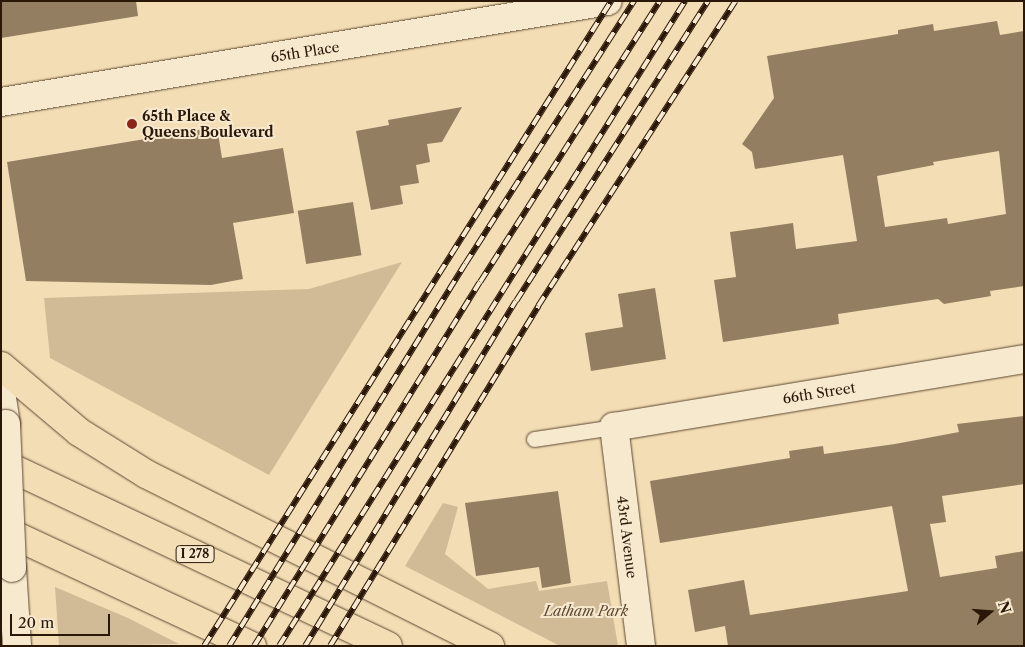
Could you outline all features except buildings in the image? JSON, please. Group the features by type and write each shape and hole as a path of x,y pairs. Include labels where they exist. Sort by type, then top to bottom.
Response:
{"highway":[{"path":"1,366 79,432 146,474 490,646"},
{"name":"I 278","path":"1,463 388,646"},
{"path":"1,529 252,646"}],"street":[{"name":"65th Place","path":"1,102 608,1"},
{"name":"66th Street","path":"614,428 1024,359"},
{"path":"1,392 6,424 17,646"},
{"name":"43rd Avenue","path":"614,428 641,646"}],"lane":[{"path":"534,440 614,428"}],"green space":[{"path":"402,262 269,475 50,358 44,298 309,289"},
{"name":"Latham Park","path":"443,503 458,507 445,554 488,589 536,581 539,591 607,581 618,646 560,646 405,566"},
{"path":"55,587 128,618 179,644 59,646"}],"railway":[{"path":"204,646 611,1"},
{"path":"229,646 465,264 634,1"},
{"path":"254,646 480,282 660,1"},
{"path":"279,646 685,1"},
{"path":"305,646 516,301 708,1"},
{"path":"330,646 538,306 735,1"}],"place":[{"name":"65th Place & Queens Boulevard","path":"132,124"}]}
